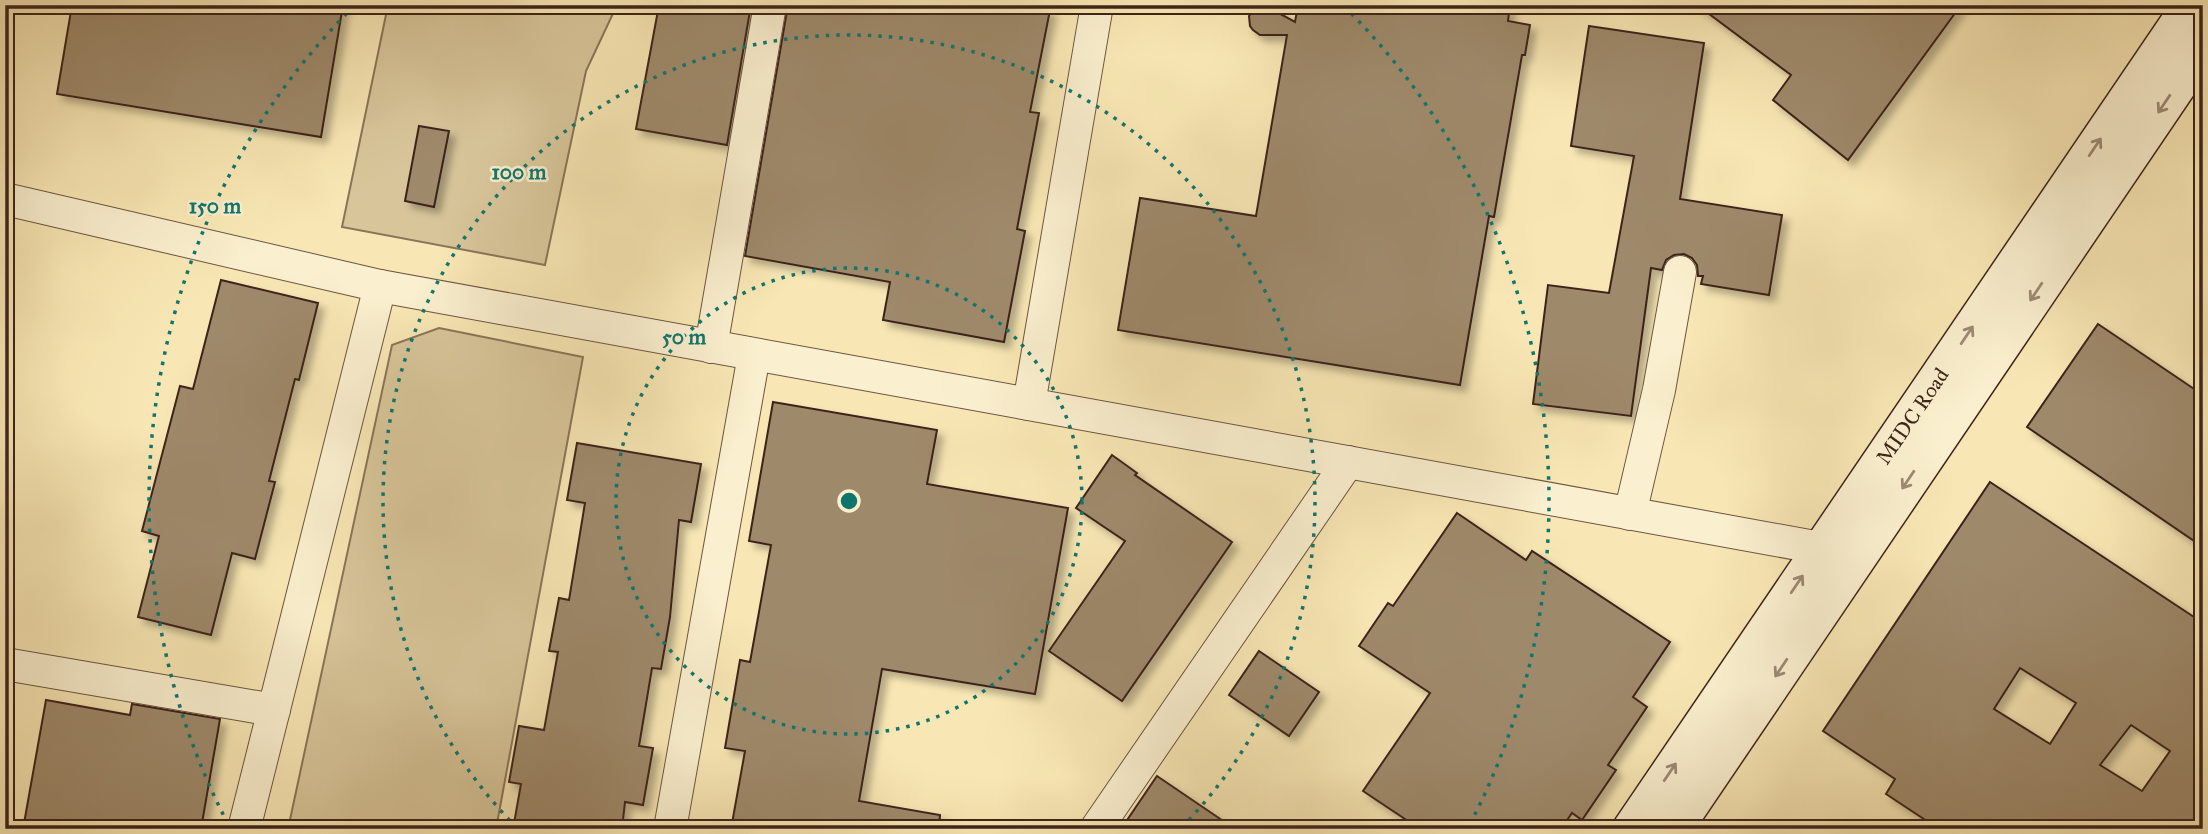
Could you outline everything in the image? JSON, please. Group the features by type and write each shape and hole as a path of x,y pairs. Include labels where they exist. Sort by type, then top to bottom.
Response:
{"main road":[{"name":"MIDC Road","path":"1673,829 1839,552 2192,5"},
{"name":"MIDC Road","path":"1632,829 1839,552 2203,47"}],"street":[{"path":"711,347 771,5"},
{"path":"1030,404 1097,5"},
{"path":"5,199 380,286 1839,552"},
{"path":"1630,513 1659,390 1680,272"},
{"path":"244,829 380,286"},
{"path":"670,829 754,355"},
{"path":"1096,829 1348,462"},
{"path":"5,664 274,710"}],"shaded area":[{"path":"388,5 617,5 586,71 545,265 342,227"},
{"path":"439,328 583,357 496,829 288,829 392,345"}],"building":[{"path":"72,5 343,5 321,137 57,94"},
{"path":"659,5 751,5 727,145 636,129"},
{"path":"788,5 1027,5 1050,10 1030,112 1039,113 1017,229 1025,231 1004,342 883,320 890,282 745,256"},
{"path":"1264,5 1295,22 1298,5 1510,5 1508,21 1530,25 1525,55 1522,55 1494,217 1489,216 1460,385 1118,330 1140,198 1256,216 1287,35 1260,35 1253,30 1249,16 1255,8"},
{"path":"1697,5 1961,5 1848,160 1773,100 1791,75"},
{"path":"1589,26 1704,43 1680,199 1782,215 1769,295 1701,284 1703,276 1698,276 1697,265 1692,258 1684,254 1674,255 1666,260 1662,270 1651,268 1631,416 1533,404 1548,285 1609,293 1634,156 1571,146"},
{"path":"419,126 449,131 434,207 405,201"},
{"path":"221,280 318,303 299,380 295,379 269,481 275,482 255,559 232,553 211,635 138,617 159,536 142,531 180,386 193,389"},
{"path":"2098,324 2203,395 2203,547 2027,427"},
{"path":"773,402 937,430 927,484 1068,508 1035,694 882,669 859,801 940,815 939,829 731,829 745,751 725,748 740,660 750,662 771,545 749,541"},
{"path":"577,443 701,464 691,522 679,520 670,617 661,669 652,668 639,746 653,748 643,805 625,802 622,829 513,829 521,784 509,782 519,726 544,730 558,652 549,651 559,598 569,600 585,503 567,500"},
{"path":"1112,455 1137,473 1135,475 1232,542 1122,701 1049,651 1125,541 1076,508"},
{"path":"1990,482 2203,623 2203,829 1939,829 1886,794 1895,779 1823,731","holes":["2020,668 2076,703 2050,744 1994,709","2131,725 2170,751 2142,791 2100,765"]},
{"path":"1457,513 1526,560 1532,551 1670,642 1633,697 1647,707 1608,765 1616,770 1582,820 1572,813 1561,829 1420,829 1363,791 1430,693 1359,646 1388,603 1393,606"},
{"path":"1259,651 1319,692 1289,736 1229,695"},
{"path":"46,700 130,715 132,704 220,719 201,829 23,829"},
{"path":"1157,776 1235,829 1121,829"}]}
